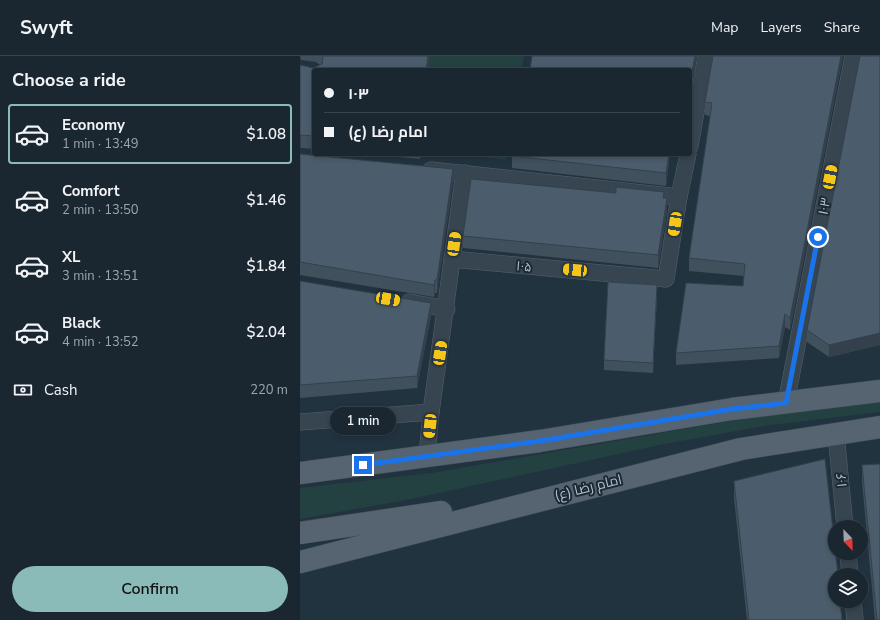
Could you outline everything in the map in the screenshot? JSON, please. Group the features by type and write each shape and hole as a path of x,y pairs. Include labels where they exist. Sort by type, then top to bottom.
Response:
{"main road":[{"path":"300,473 540,441 732,409 880,391"},
{"name":"امام رضا (ع)","path":"300,562 741,449 880,427"},
{"path":"300,533 549,497"}],"street":[{"path":"692,131 706,56"},
{"name":"۱۰۳","path":"786,403 853,56"},
{"name":"۱۰۵","path":"452,259 666,279 679,197 688,156"},
{"path":"417,168 679,197"},
{"path":"427,456 431,412 447,309 452,259 464,173"},
{"path":"393,300 447,309"},
{"path":"300,422 431,412"},
{"name":"۱۰۶","path":"836,434 844,520"},
{"path":"854,608 855,620"}],"green space":[{"path":"430,56 524,56 521,68 428,68"},
{"path":"476,156 506,156 505,160"},
{"path":"880,402 880,412 770,425 664,444 411,499 300,519 300,488 432,473 766,415"}],"building":[{"path":"323,56 428,56 426,68 313,68 322,64"},
{"path":"532,56 695,56 692,71 692,68 530,68"},
{"path":"713,56 841,56 790,318 785,314 779,346 676,353 686,283 743,286 745,264 689,258 712,103 705,102"},
{"path":"860,56 880,56 880,333 829,345 807,330"},
{"path":"300,65 313,68 312,136 300,135"},
{"path":"300,154 453,169 437,280 435,280 434,285 300,262"},
{"path":"512,156 669,156 666,173"},
{"path":"471,179 616,193 616,187 664,192 663,198 667,198 658,255 463,236"},
{"path":"300,281 431,303 417,376 300,385"},
{"path":"608,282 657,285 653,363 604,360"},
{"path":"825,459 832,520 828,520 828,560 836,560 837,568 828,568 828,608 841,608 842,620 749,620 734,481"},
{"path":"880,464 880,620 877,620 862,465"}],"route":[{"path":"363,465 540,441 732,409 786,403 818,237"}]}
